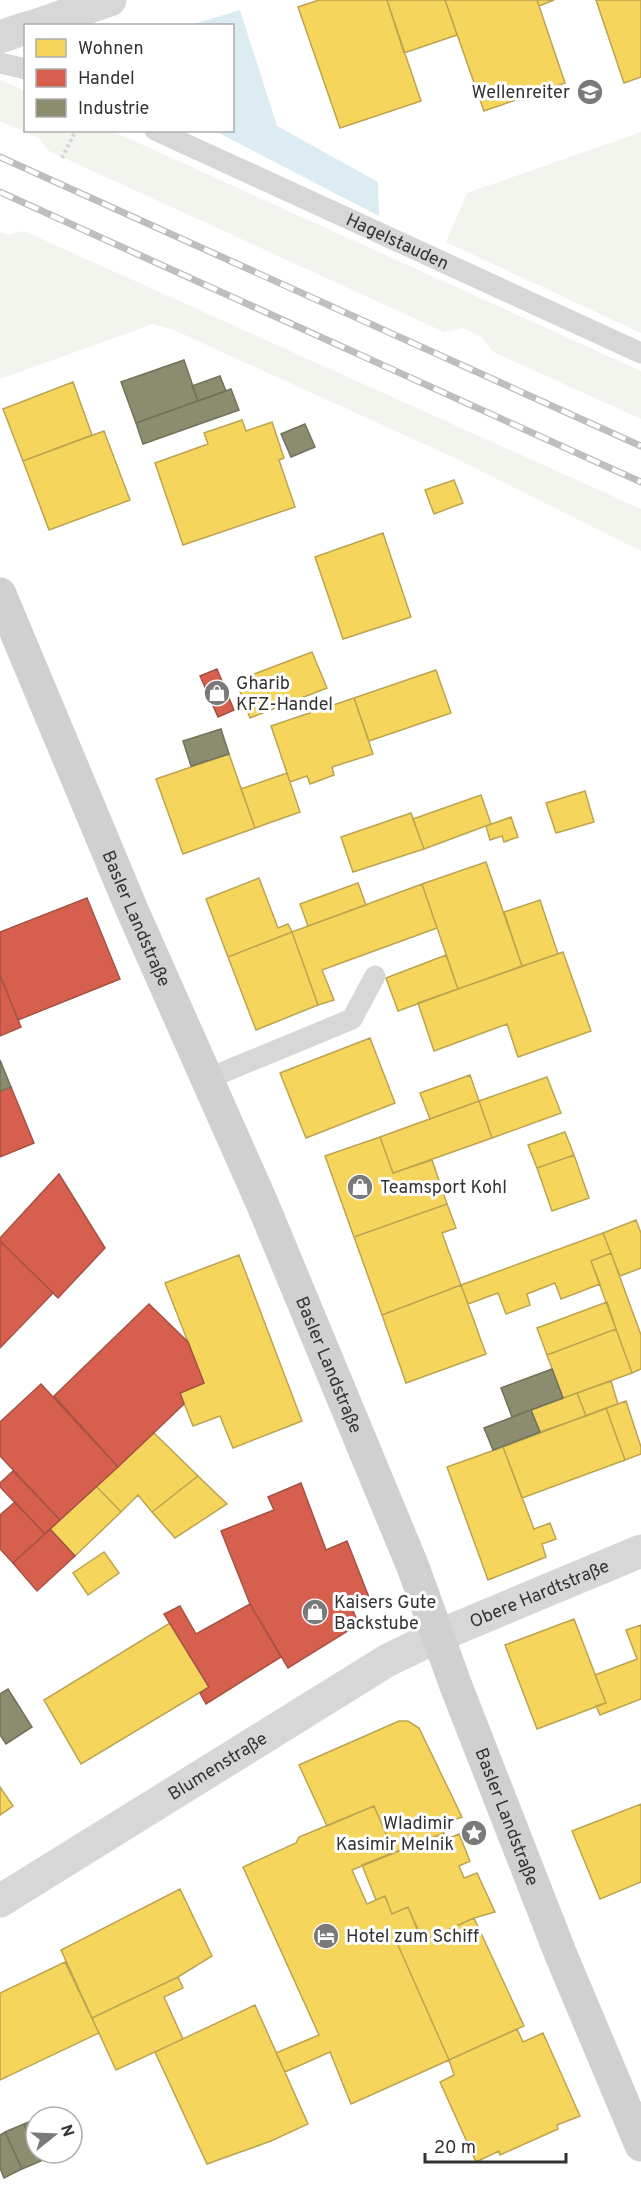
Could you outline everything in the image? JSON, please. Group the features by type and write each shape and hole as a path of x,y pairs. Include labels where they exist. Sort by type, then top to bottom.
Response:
{"street":[{"path":"40,24 110,0"},
{"path":"0,37 24,29"},
{"name":"Basler Landstraße","path":"0,594 133,912 272,1225 413,1568 561,1955 641,2145"},
{"name":"Obere Hardtstraße","path":"438,1636 641,1551"},
{"name":"Blumenstraße","path":"0,1901 388,1660 438,1636"}],"lane":[{"path":"0,63 24,69"},
{"name":"Hagelstauden","path":"159,132 641,353"},
{"path":"207,1079 352,1019 375,976"}],"path":[{"path":"62,158 75,132"}],"shaded area":[{"path":"240,10 277,126 378,182 379,216 217,132 234,132 234,24 193,24"},
{"path":"0,80 24,91 24,131 0,121"},
{"path":"25,132 114,132 641,371 641,419 493,352 482,337 464,328 444,332 49,151 39,138"},
{"path":"641,132 641,333 446,242 467,193"},
{"path":"24,231 641,509 641,551 459,460 174,330 153,324 0,379 0,232 8,235"}],"building: Wohnen":[{"path":"319,0 387,0 421,101 340,128 298,7"},
{"path":"387,0 445,0 457,35 404,53"},
{"path":"445,0 537,0 565,83 484,111"},
{"path":"537,0 554,0 539,6"},
{"path":"596,0 641,0 641,77 624,83"},
{"path":"73,382 92,435 23,461 3,409"},
{"path":"242,420 246,431 272,422 284,458 279,460 295,507 183,545 155,463 208,444 204,433"},
{"path":"104,431 130,500 49,530 23,461"},
{"path":"454,480 463,503 434,514 425,490"},
{"path":"383,533 411,617 343,639 315,557"},
{"path":"312,652 327,688 250,718 236,681"},
{"path":"436,670 451,713 369,741 354,698"},
{"path":"354,698 373,754 332,767 334,775 310,784 307,776 290,782 271,726"},
{"path":"229,754 255,828 183,854 156,779"},
{"path":"287,773 300,812 255,828 241,789"},
{"path":"585,791 594,822 556,833 546,803"},
{"path":"481,795 491,824 424,849 413,819"},
{"path":"411,813 424,849 353,872 341,837"},
{"path":"511,817 518,837 504,842 502,836 490,840 486,826"},
{"path":"486,862 522,966 458,989 422,884"},
{"path":"259,878 278,928 288,924 292,932 228,957 206,899"},
{"path":"358,883 366,905 308,926 300,904"},
{"path":"422,884 437,928 322,970 334,1000 318,1005 292,932"},
{"path":"540,900 558,954 522,966 504,912"},
{"path":"292,932 318,1005 256,1030 228,957"},
{"path":"563,952 591,1031 518,1057 507,1024 434,1051 418,1003"},
{"path":"446,955 458,989 398,1011 386,978"},
{"path":"370,1038 395,1103 306,1138 280,1073"},
{"path":"470,1075 479,1101 430,1119 420,1093"},
{"path":"547,1077 561,1113 492,1138 479,1101"},
{"path":"479,1101 492,1138 393,1173 380,1137"},
{"path":"565,1132 574,1155 537,1168 528,1145"},
{"path":"380,1137 393,1173 432,1160 447,1204 354,1237 325,1156"},
{"path":"574,1155 589,1198 552,1211 537,1168"},
{"path":"447,1204 456,1228 442,1233 461,1285 382,1315 354,1237"},
{"path":"636,1220 641,1233 641,1268 620,1276 603,1233"},
{"path":"603,1233 611,1253 591,1261 600,1284 561,1299 555,1283 527,1294 530,1305 506,1314 498,1293 468,1304 461,1285"},
{"path":"611,1253 641,1335 641,1369 632,1373 591,1261"},
{"path":"239,1255 302,1421 233,1448 220,1416 193,1426 180,1393 204,1383 165,1283"},
{"path":"461,1285 486,1354 406,1383 382,1315"},
{"path":"607,1302 616,1329 547,1355 537,1328"},
{"path":"616,1329 632,1373 563,1398 547,1355"},
{"path":"611,1381 618,1404 586,1416 577,1393"},
{"path":"577,1393 586,1416 540,1432 531,1410"},
{"path":"626,1401 641,1447 641,1454 625,1460 606,1408"},
{"path":"606,1408 625,1460 522,1498 503,1447"},
{"path":"154,1433 198,1476 152,1512 138,1495 121,1512 96,1486"},
{"path":"503,1447 534,1529 550,1523 556,1539 542,1544 546,1557 488,1580 447,1467"},
{"path":"198,1476 227,1504 175,1538 152,1512"},
{"path":"96,1486 121,1512 75,1556 50,1529"},
{"path":"104,1552 119,1573 88,1595 73,1573"},
{"path":"574,1619 606,1703 537,1729 505,1645"},
{"path":"170,1623 209,1687 81,1764 44,1700"},
{"path":"641,1625 641,1699 600,1715 596,1706 606,1703 595,1675 637,1659 626,1630"},
{"path":"399,1721 408,1721 419,1728 462,1817 440,1825 444,1833 394,1853 374,1806 327,1826 299,1765"},
{"path":"0,1787 13,1806 0,1815"},
{"path":"641,1804 641,1882 600,1899 572,1831"},
{"path":"374,1806 394,1853 352,1870 367,1904 385,1896 392,1914 408,1907 419,1934 397,1943 449,2060 351,2104 330,2052 285,2072 276,2053 319,2035 243,1867 296,1843 299,1837"},
{"path":"444,1833 447,1839 459,1834 470,1861 459,1866 464,1878 477,1873 495,1912 474,1918 423,1941 408,1907 392,1914 385,1896 376,1900 362,1865"},
{"path":"180,1889 212,1956 178,1977 92,2018 61,1950"},
{"path":"474,1918 524,2026 449,2060 397,1943 419,1934 423,1941"},
{"path":"65,1962 99,2033 0,2080 0,1993"},
{"path":"178,1977 183,1988 164,1997 183,2039 116,2070 92,2018"},
{"path":"255,2005 308,2124 271,2141 207,2164 155,2052"},
{"path":"517,2029 523,2042 543,2033 580,2116 557,2125 558,2129 500,2155 499,2151 476,2162 440,2082 454,2075 449,2060"}],"building: Handel":[{"name":"Gharib KFZ-Handel","path":"217,669 234,710 218,717 200,676"},
{"path":"87,898 120,979 18,1020 0,975 0,932"},
{"path":"0,975 21,1027 0,1036"},
{"path":"11,1087 34,1143 0,1157 0,1091"},
{"path":"59,1174 105,1248 58,1298 0,1241 0,1238"},
{"path":"0,1241 53,1293 0,1348"},
{"path":"149,1304 188,1342 204,1383 180,1393 184,1404 118,1467 54,1396"},
{"path":"41,1384 118,1467 60,1520 0,1456 0,1422"},
{"path":"13,1471 60,1520 45,1534 0,1487 0,1483"},
{"path":"301,1483 326,1550 347,1541 370,1600 353,1611 359,1624 288,1668 250,1604 221,1531 274,1510 268,1497"},
{"path":"15,1502 45,1534 13,1563 0,1549 0,1515"},
{"path":"50,1529 75,1556 37,1591 13,1563"},
{"path":"250,1604 281,1657 206,1704 200,1693 209,1687 164,1614 180,1606 196,1634"}],"building: Industrie":[{"path":"184,360 198,401 136,423 121,382"},
{"path":"220,376 226,391 198,401 192,386"},
{"path":"231,389 239,410 143,444 136,423"},
{"path":"305,424 315,447 291,457 281,434"},
{"path":"221,729 229,754 191,766 183,741"},
{"path":"0,1060 11,1087 0,1091"},
{"path":"552,1369 563,1398 512,1417 501,1388"},
{"path":"531,1410 540,1432 493,1450 484,1428"},
{"path":"8,1689 32,1727 6,1744 0,1735 0,1694"},
{"path":"24,2124 24,2165 32,2165 22,2169 5,2132"},
{"path":"5,2132 22,2169 4,2178 0,2168 0,2135"}],"railway":[{"path":"0,157 641,446"},
{"path":"0,192 641,482"}],"place":[{"name":"Wellenreiter","path":"590,92"},
{"name":"Gharib KFZ-Handel","path":"217,693"},
{"name":"Teamsport Kohl","path":"360,1187"},
{"name":"Kaisers Gute Backstube","path":"315,1612"},
{"name":"Wladimir Kasimir Melnik","path":"474,1833"},
{"name":"Hotel zum Schiff","path":"326,1936"}]}
